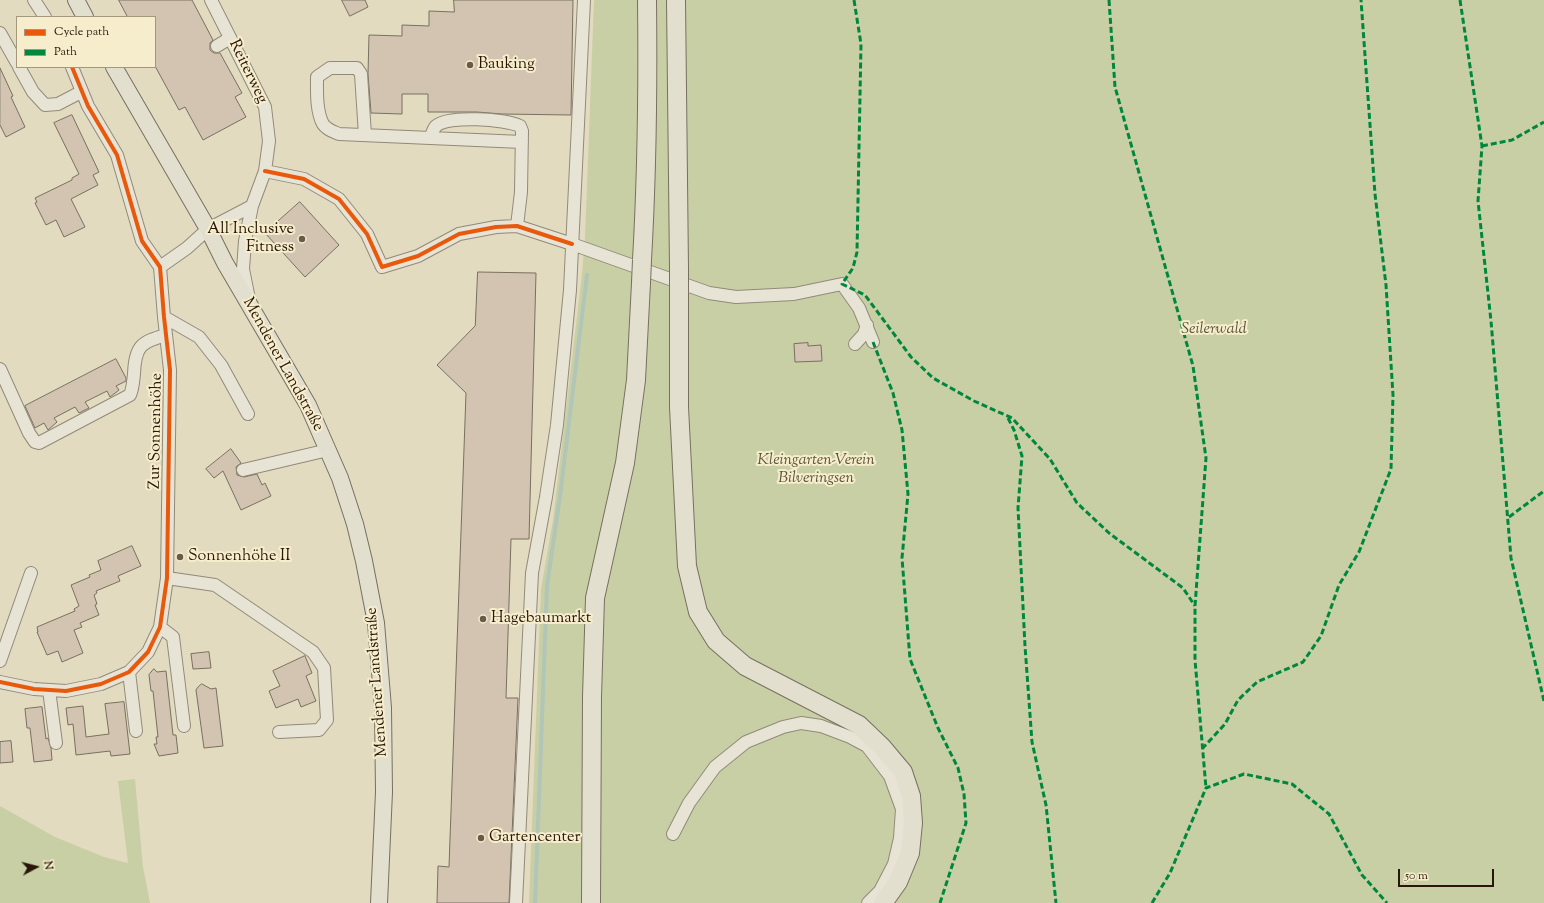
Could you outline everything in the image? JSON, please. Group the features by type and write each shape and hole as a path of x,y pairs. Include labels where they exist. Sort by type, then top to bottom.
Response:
{"highway":[{"path":"591,903 592,697 595,598 625,463 636,380 645,199 648,52 647,0"},
{"path":"676,0 679,407 687,566 698,612 716,641 745,666 858,725 882,747 903,772 911,796 914,823 910,853 898,882 882,903"}],"main road":[{"path":"76,0 84,16"},
{"name":"Mendener Landstraße","path":"115,68 208,229 251,310 308,404 340,478 355,524 376,623 383,708 384,792 379,903"}],"street":[{"path":"34,0 44,16"},
{"name":"Reiterweg","path":"211,0 265,106 269,141 265,171 252,206 245,241 243,269 251,310"},
{"path":"516,903 532,573 557,425 570,290 584,0"},
{"path":"0,33 16,61"},
{"path":"216,46 230,38"},
{"path":"20,68 33,92 45,105 58,104 81,92"},
{"path":"72,68 88,106 117,155 142,241 160,267 187,248 208,229 252,206"},
{"path":"365,135 361,74 358,68 330,68 317,77 317,103 324,124 331,131 339,134 522,142"},
{"path":"431,138 435,127 445,121 469,119 514,123 520,126 522,131 521,192 517,226"},
{"path":"265,171 304,179 339,199 367,234 382,267 418,256 459,234 496,227 517,226 709,293 736,297 794,294 842,284 859,308 873,342"},
{"name":"Zur Sonnenhöhe","path":"0,682 34,689 66,691 101,684 129,672 148,652 160,627 167,578 170,370 160,267"},
{"path":"164,317 199,337 221,365 248,414"},
{"path":"855,344 864,334 867,325"},
{"path":"0,369 29,433 35,442 38,443 130,395 133,389 135,364 140,347 142,344 150,340 166,335"},
{"path":"242,470 328,450"},
{"path":"0,661 31,573"},
{"path":"167,578 215,584 313,652 324,668 327,720 319,730 279,732"},
{"path":"160,627 173,637 184,726"},
{"path":"129,672 136,731"},
{"path":"49,690 56,743"},
{"path":"673,834 689,804 715,767 746,742 782,727 801,723 821,726 850,737 867,746 890,776 902,809 900,838 894,864 880,891 868,903"}],"green space":[{"name":"Seilerwald","path":"594,0 1544,0 1544,903 529,903 541,589 553,520 582,274 585,238"},
{"path":"135,779 143,867 150,903 0,903 0,806 55,837 104,857 128,863 118,781"}],"building":[{"path":"119,0 192,0 213,40 210,43 210,50 214,53 220,53 242,93 235,97 246,117 203,140 185,107 179,110 156,68 156,16 127,16"},
{"path":"342,0 365,0 368,7 350,16"},
{"name":"Bauking","path":"454,0 573,0 571,115 428,112 428,94 402,94 402,114 371,113 368,74 369,35 402,36 402,25 429,26 429,11 454,12"},
{"path":"0,68 25,127 6,137 0,125"},
{"path":"72,115 99,172 93,175 98,185 71,199 85,227 64,237 56,220 46,225 35,203 37,202 35,198 72,180 72,178 79,174 54,123"},
{"name":"All Inclusive Fitness","path":"300,202 339,245 305,277 265,233"},
{"name":"Hagebaumarkt","path":"478,272 536,273 529,539 511,539 506,698 518,698 509,903 437,903 438,866 449,867 466,393 437,365 475,326"},
{"path":"808,343 808,346 821,345 822,361 795,362 794,344"},
{"path":"116,359 126,378 126,381 116,386 119,390 110,397 107,391 85,402 89,408 79,413 75,407 54,418 57,422 48,430 44,423 35,428 25,406"},
{"path":"231,449 241,463 236,467 237,475 244,477 257,474 262,485 265,483 271,496 241,510 223,471 214,478 206,469"},
{"path":"132,546 141,566 118,576 120,581 96,591 97,593 94,595 97,604 95,605 99,615 80,623 82,627 74,630 83,653 62,662 58,651 47,655 37,632 37,627 75,611 74,609 79,606 71,585 90,577 89,575 101,570 98,561"},
{"path":"209,652 211,668 193,669 191,654"},
{"path":"305,656 312,673 306,676 316,701 301,707 298,699 276,708 269,691 280,686 273,671"},
{"path":"154,669 157,672 166,671 173,735 176,735 178,753 159,756 154,744 157,744 156,737 158,737 153,691 151,691 149,675"},
{"path":"202,684 211,689 216,688 223,746 204,748 196,690"},
{"path":"124,702 130,754 111,756 110,751 76,755 73,724 68,725 66,708 83,706 86,737 109,734 105,704"},
{"path":"42,707 46,739 48,738 51,748 52,760 34,762 30,728 27,728 25,709"},
{"path":"11,741 13,762 0,763 0,742"}],"waterway":[{"path":"535,903 547,586 560,496 587,275"}],"marked path":[{"path":"854,0 861,44 857,252 853,268 842,284 865,295 911,357 933,378 974,401 1012,418 1050,459 1077,503 1109,533 1183,588 1195,606"},
{"path":"1109,0 1115,87 1193,366 1206,458 1195,606 1195,660 1206,788"},
{"path":"1202,749 1225,724 1238,700 1257,682 1303,662 1321,636 1339,585 1359,552 1391,469 1393,395 1386,285 1375,194 1361,0"},
{"path":"1460,0 1482,146 1478,201 1491,321 1511,558 1544,701"},
{"path":"1482,146 1512,140 1544,122"},
{"path":"873,342 893,393 902,430 908,494 902,558 910,659 938,728 958,768 964,794 966,823 940,903"},
{"path":"1008,418 1014,430 1022,456 1018,508 1025,646 1032,742 1046,805 1056,903"},
{"path":"1509,517 1544,491"},
{"path":"1152,903 1170,873 1206,788 1244,774 1292,784 1329,814 1362,875 1387,903"}],"cycle path":[{"path":"0,682 34,689 66,691 101,684 129,672 148,652 160,627 167,578 170,370 160,267 142,241 117,155 88,106 72,68"},
{"path":"265,171 304,179 339,199 367,234 382,267 418,256 459,234 496,227 517,226 572,244"}],"place":[{"name":"Bauking","path":"470,65"},
{"name":"All Inclusive Fitness","path":"302,239"},
{"name":"Sonnenhöhe II","path":"180,557"},
{"name":"Hagebaumarkt","path":"483,619"},
{"name":"Gartencenter","path":"481,838"}],"park label":[{"name":"Kleingarten-Verein Bilveringsen","path":"816,470"}]}
